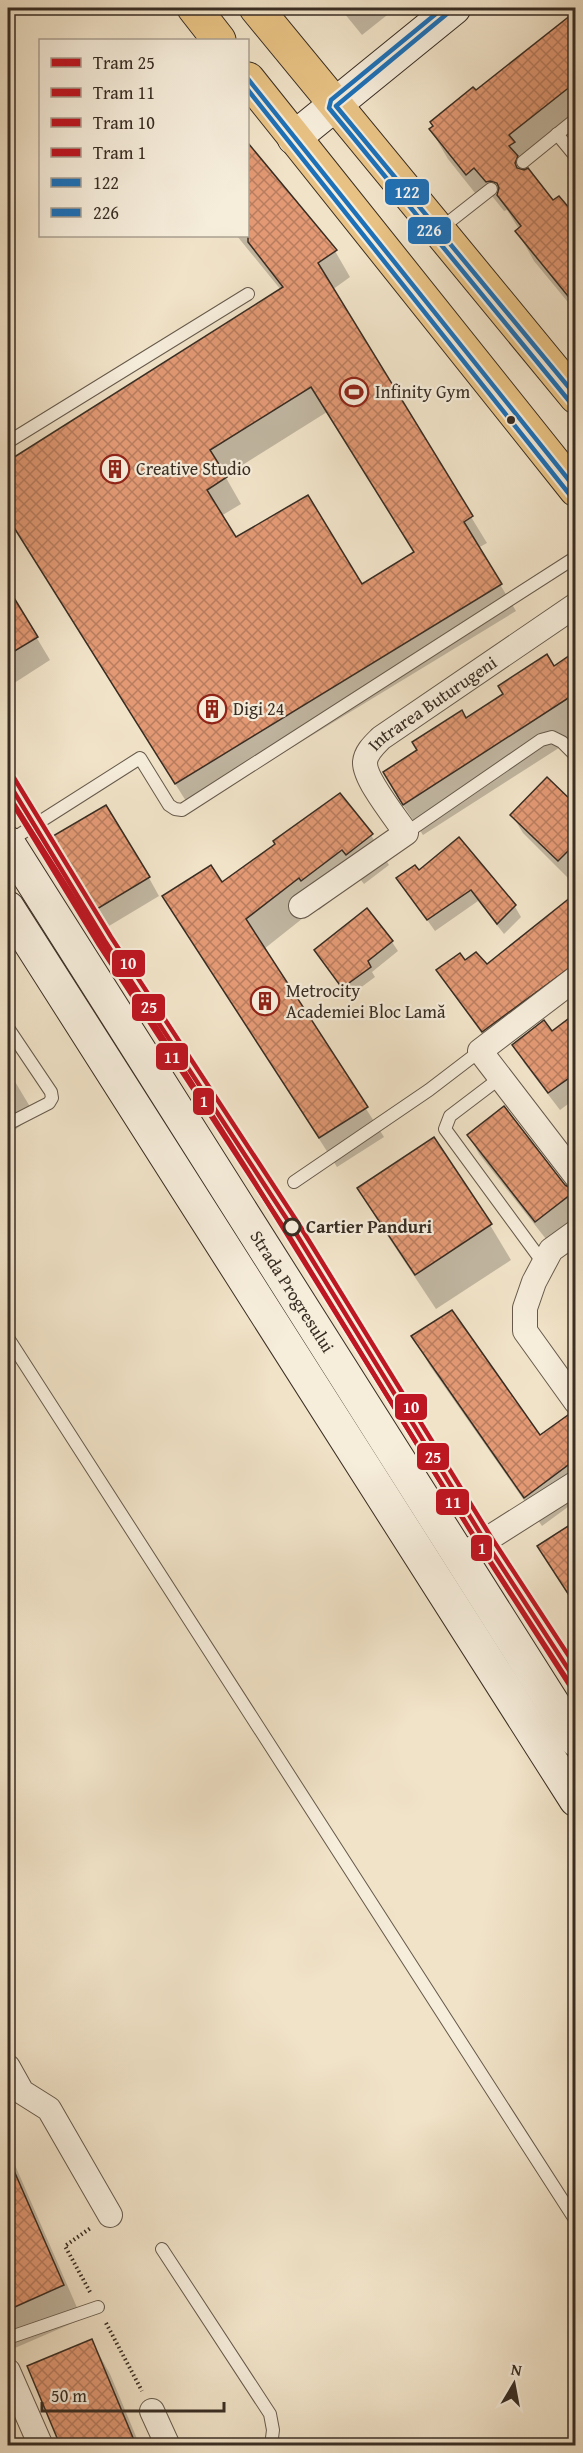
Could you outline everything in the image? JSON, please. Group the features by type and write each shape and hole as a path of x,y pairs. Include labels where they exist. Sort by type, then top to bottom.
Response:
{"main road":[{"path":"194,8 218,39"},
{"path":"256,8 576,397"},
{"path":"294,138 454,8"},
{"path":"249,80 576,490"},
{"name":"Strada Progresului","path":"8,842 576,1740"},
{"name":"Strada Progresului","path":"8,908 576,1800"},
{"path":"431,1575 459,1557"}],"street":[{"name":"Intrarea Buturugeni","path":"406,834 371,780 365,760 370,748 381,738 576,605"},
{"path":"301,906 406,834"},
{"path":"576,978 480,1051 576,1176"},
{"path":"576,1232 551,1250 534,1282 525,1308 525,1331 576,1402"},
{"path":"459,1557 576,1483"},
{"path":"8,2067 22,2092 49,2109 110,2215"},
{"path":"8,2371 41,2445"},
{"path":"152,2411 168,2445"}],"lane":[{"path":"523,162 576,119"},
{"path":"557,134 576,157"},
{"path":"439,230 491,189"},
{"path":"8,442 248,294"},
{"path":"8,842 140,758 169,805 182,810 576,557"},
{"path":"406,834 541,740 552,737 562,742 576,756"},
{"path":"8,1028 51,1092 52,1098 49,1103 8,1124"},
{"path":"294,1182 429,1090 480,1051"},
{"path":"500,1078 450,1116 446,1122 446,1129 544,1264"},
{"path":"8,1338 576,2221"},
{"path":"162,2249 270,2414 273,2430 271,2445"},
{"path":"8,2338 98,2307"}],"path":[{"path":"110,2215 65,2246 152,2411"}],"building":[{"path":"576,11 576,82 509,135 515,142 509,146 518,156 515,163 517,168 524,170 528,168 553,200 559,196 576,216 576,306 515,231 521,226 497,195 499,188 497,183 486,182 474,168 466,175 429,129 433,126 430,122 473,87 476,90"},
{"path":"249,144 337,250 318,263 473,516 464,522 502,584 175,784 8,518 8,461 283,287 248,242","holes":["311,387 414,552 362,584 308,495 236,537 207,490 227,477 210,450"]},
{"path":"8,588 38,637 8,655"},
{"path":"576,651 576,693 403,805 383,772 417,750 412,742 462,710 466,718 503,694 498,686 547,654 554,666"},
{"path":"547,777 576,805 576,843 558,861 510,815"},
{"name":"Metrocity Academiei Bloc Lamă","path":"340,793 373,834 346,855 342,850 301,881 299,878 246,919 368,1107 319,1138 162,896 211,865 222,882 275,844 273,841"},
{"path":"106,805 150,877 97,909 53,836"},
{"path":"459,837 516,905 497,924 471,890 427,920 396,878 415,865 419,870"},
{"path":"576,893 576,963 482,1032 436,970 460,953 465,960 476,952 487,964"},
{"path":"367,908 393,941 368,961 371,967 342,988 314,950"},
{"path":"576,1013 576,1073 548,1093 512,1045 544,1020 552,1031"},
{"path":"504,1106 565,1185 575,1191 535,1222 467,1135"},
{"path":"434,1137 492,1224 415,1275 357,1188"},
{"path":"452,1310 540,1435 568,1415 576,1426 576,1459 524,1498 411,1336"},
{"path":"576,1521 576,1606 537,1546"},
{"path":"8,2157 64,2285 8,2310"},
{"path":"92,2339 136,2445 60,2445 27,2366"}],"tram line":[{"name":"10","path":"14,778 111,937 298,1223 491,1537 576,1667"},
{"name":"25","path":"8,782 105,941 292,1227 485,1541 576,1681"},
{"name":"11","path":"8,796 99,945 286,1231 479,1545 570,1686"},
{"name":"1","path":"14,804 244,1165 479,1544 576,1693"}],"transit line":[{"name":"226","path":"443,8 331,100 329,108 570,402"},
{"name":"122","path":"454,8 336,106 576,396"},
{"name":"122","path":"249,80 576,489"},
{"name":"226","path":"249,91 570,495"}],"place":[{"name":"Infinity Gym","path":"354,392"},
{"name":"Creative Studio","path":"115,469"},
{"name":"Digi 24","path":"212,709"},
{"name":"Metrocity Academiei Bloc Lamă","path":"265,1001"},
{"name":"Cartier Panduri","path":"292,1227"}]}
